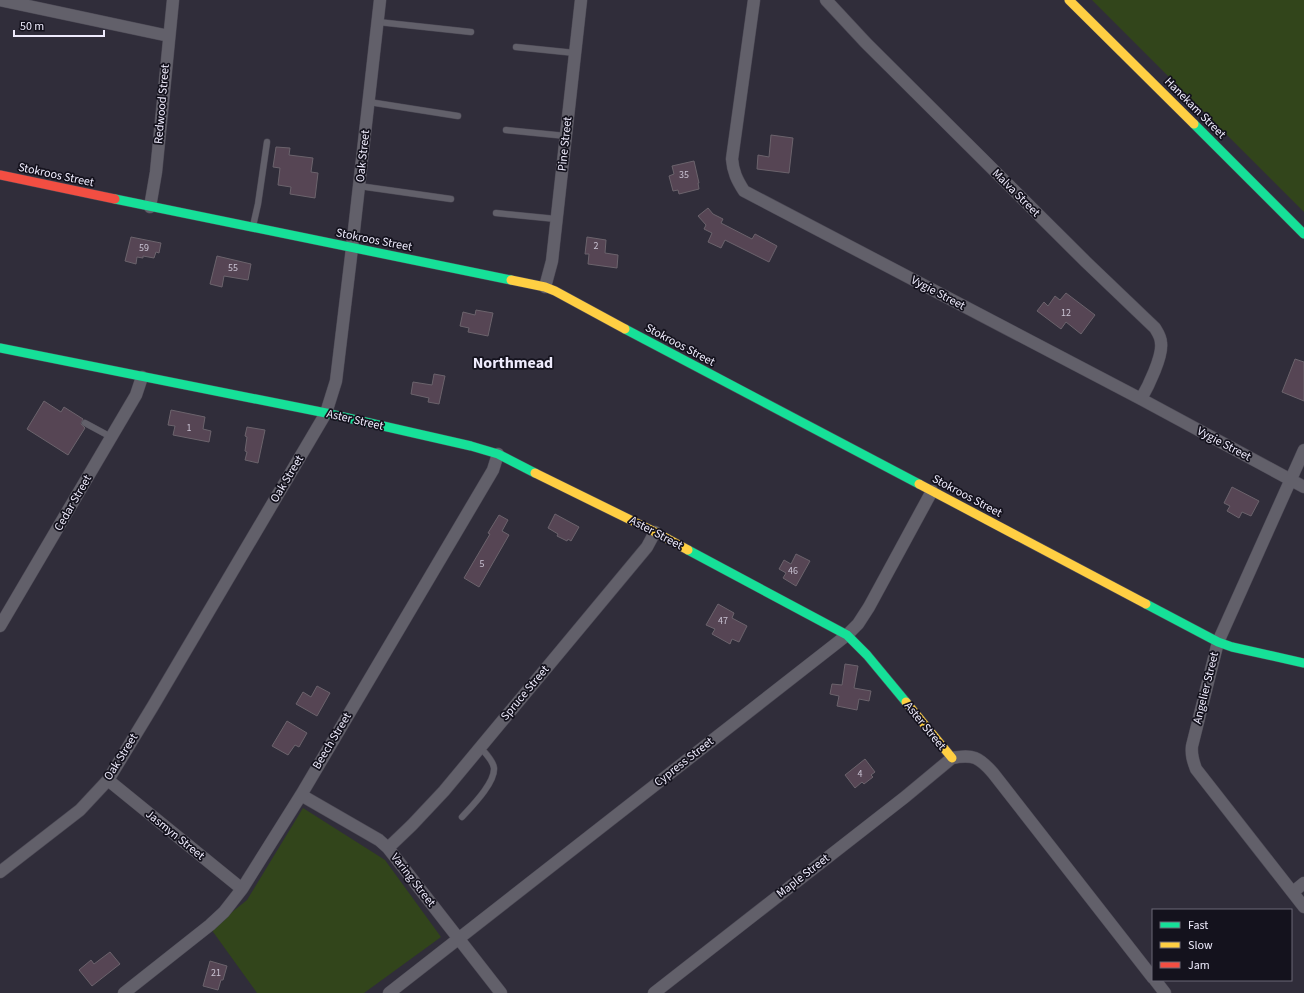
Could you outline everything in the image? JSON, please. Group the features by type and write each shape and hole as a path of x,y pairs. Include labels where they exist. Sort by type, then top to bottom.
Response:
{"street":[{"path":"0,0 169,36"},
{"name":"Redwood Street","path":"150,207 156,172 173,0"},
{"name":"Oak Street","path":"0,872 80,810 108,780 157,700 326,413 336,381 380,0"},
{"name":"Pine Street","path":"545,287 552,262 581,0"},
{"name":"Vygie Street","path":"754,0 732,159 736,179 744,191 1141,399 1304,487"},
{"name":"Malva Street","path":"826,0 877,54 1086,262 1155,328 1160,338 1161,352 1148,388 1141,399"},
{"name":"Hanekam Street","path":"1069,0 1304,234"},
{"name":"Stokroos Street","path":"0,175 555,290 639,337 1218,642 1232,647 1304,663"},
{"name":"Aster Street","path":"0,348 326,413 471,446 498,454 655,532 847,635 867,655 952,758 970,756 980,760 1002,783 1152,976"},
{"name":"Cedar Street","path":"0,626 136,395 142,377"},
{"name":"Angelier Street","path":"1304,450 1218,642 1192,746 1192,761 1196,769 1304,907"},
{"name":"Beech Street","path":"124,993 210,925 224,912 242,889 301,795 493,470 498,454"},
{"name":"Cypress Street","path":"389,993 847,635 858,624 869,607 932,492"},
{"name":"Spruce Street","path":"388,848 444,791 647,547 655,532"},
{"name":"Maple Street","path":"654,993 905,797 952,758"},
{"name":"Jasmyn Street","path":"108,780 242,889"},
{"name":"Varing Street","path":"301,795 379,840 388,848 501,993"},
{"path":"1292,892 1304,883"},
{"name":"Aster Street","path":"1156,981 1165,993"}],"lane":[{"path":"378,22 471,32"},
{"path":"516,47 575,53"},
{"path":"369,102 458,116"},
{"path":"506,130 566,136"},
{"path":"252,228 258,204 267,142"},
{"path":"359,186 451,199"},
{"path":"496,213 556,219"},
{"path":"85,423 111,437"},
{"path":"462,817 484,791 492,777 493,766 488,756 480,747"}],"green space":[{"path":"1092,0 1304,0 1304,212"},
{"path":"303,808 385,860 441,937 364,993 257,993 211,929 247,900"}],"building":[{"path":"771,135 793,138 789,173 757,169 758,155 769,157"},
{"path":"276,147 290,148 289,155 313,158 311,172 318,173 315,198 290,194 291,187 278,185 280,168 273,167"},
{"path":"694,161 699,189 679,194 678,190 673,191 669,176 674,174 672,166"},
{"path":"708,208 713,214 723,219 721,223 752,239 755,234 777,246 769,262 725,240 721,248 708,242 712,233 704,229 706,225 698,216"},
{"path":"131,237 161,243 159,253 156,252 154,258 143,256 143,258 137,257 136,264 125,261"},
{"path":"587,237 606,240 605,253 618,255 617,268 588,264 589,254 585,254"},
{"path":"217,256 251,264 248,280 224,276 222,287 210,284"},
{"path":"1066,293 1095,315 1081,334 1066,322 1061,329 1037,311 1044,302 1048,306 1055,296 1060,300"},
{"path":"476,310 493,313 488,336 468,332 469,328 460,326 463,312 475,315"},
{"path":"1295,359 1304,362 1304,401 1282,392"},
{"path":"434,374 445,376 439,404 428,402 429,398 411,394 413,382 432,385"},
{"path":"44,401 61,412 64,407 83,419 81,424 85,428 68,455 27,429"},
{"path":"171,410 205,417 203,429 211,431 209,442 173,435 175,426 168,425"},
{"path":"247,427 265,430 258,463 245,460 247,452 245,451 247,437 245,436"},
{"path":"1232,487 1259,501 1251,516 1242,512 1239,518 1227,511 1230,506 1224,503"},
{"path":"555,514 579,527 571,541 568,539 567,541 557,536 558,534 548,528"},
{"path":"499,515 508,520 502,531 509,535 479,587 464,578 490,534 488,533"},
{"path":"796,554 810,561 796,586 783,578 786,573 779,569 784,560 791,564"},
{"path":"718,604 734,613 732,618 747,626 739,642 732,639 730,644 712,634 715,629 706,625"},
{"path":"845,664 858,666 854,688 871,691 869,701 859,699 857,710 837,706 839,696 830,694 832,684 842,685"},
{"path":"317,686 330,693 317,716 296,704 303,692 311,697"},
{"path":"287,721 307,733 299,747 295,745 288,755 272,746"},
{"path":"865,759 875,772 871,775 873,777 864,784 862,782 855,788 845,775"},
{"path":"110,952 120,964 92,986 79,970 91,960 94,964"},
{"path":"210,961 227,966 218,990 203,986"}],"traffic: fast":[{"path":"1194,124 1304,234"},
{"path":"115,199 511,280"},
{"path":"625,329 919,484"},
{"path":"0,348 326,413 471,446 498,454 535,473"},
{"path":"688,550 847,635 867,655 906,702"},
{"path":"1146,604 1218,642 1232,647 1304,663"}],"traffic: slow":[{"path":"1069,0 1194,124"},
{"path":"511,280 545,287 555,291 625,329"},
{"path":"535,473 655,532 688,550"},
{"path":"919,484 1146,604"},
{"path":"906,702 952,758"}],"traffic: jam":[{"path":"0,175 115,199"}],"district":[{"name":"Northmead","path":"513,363"}]}
